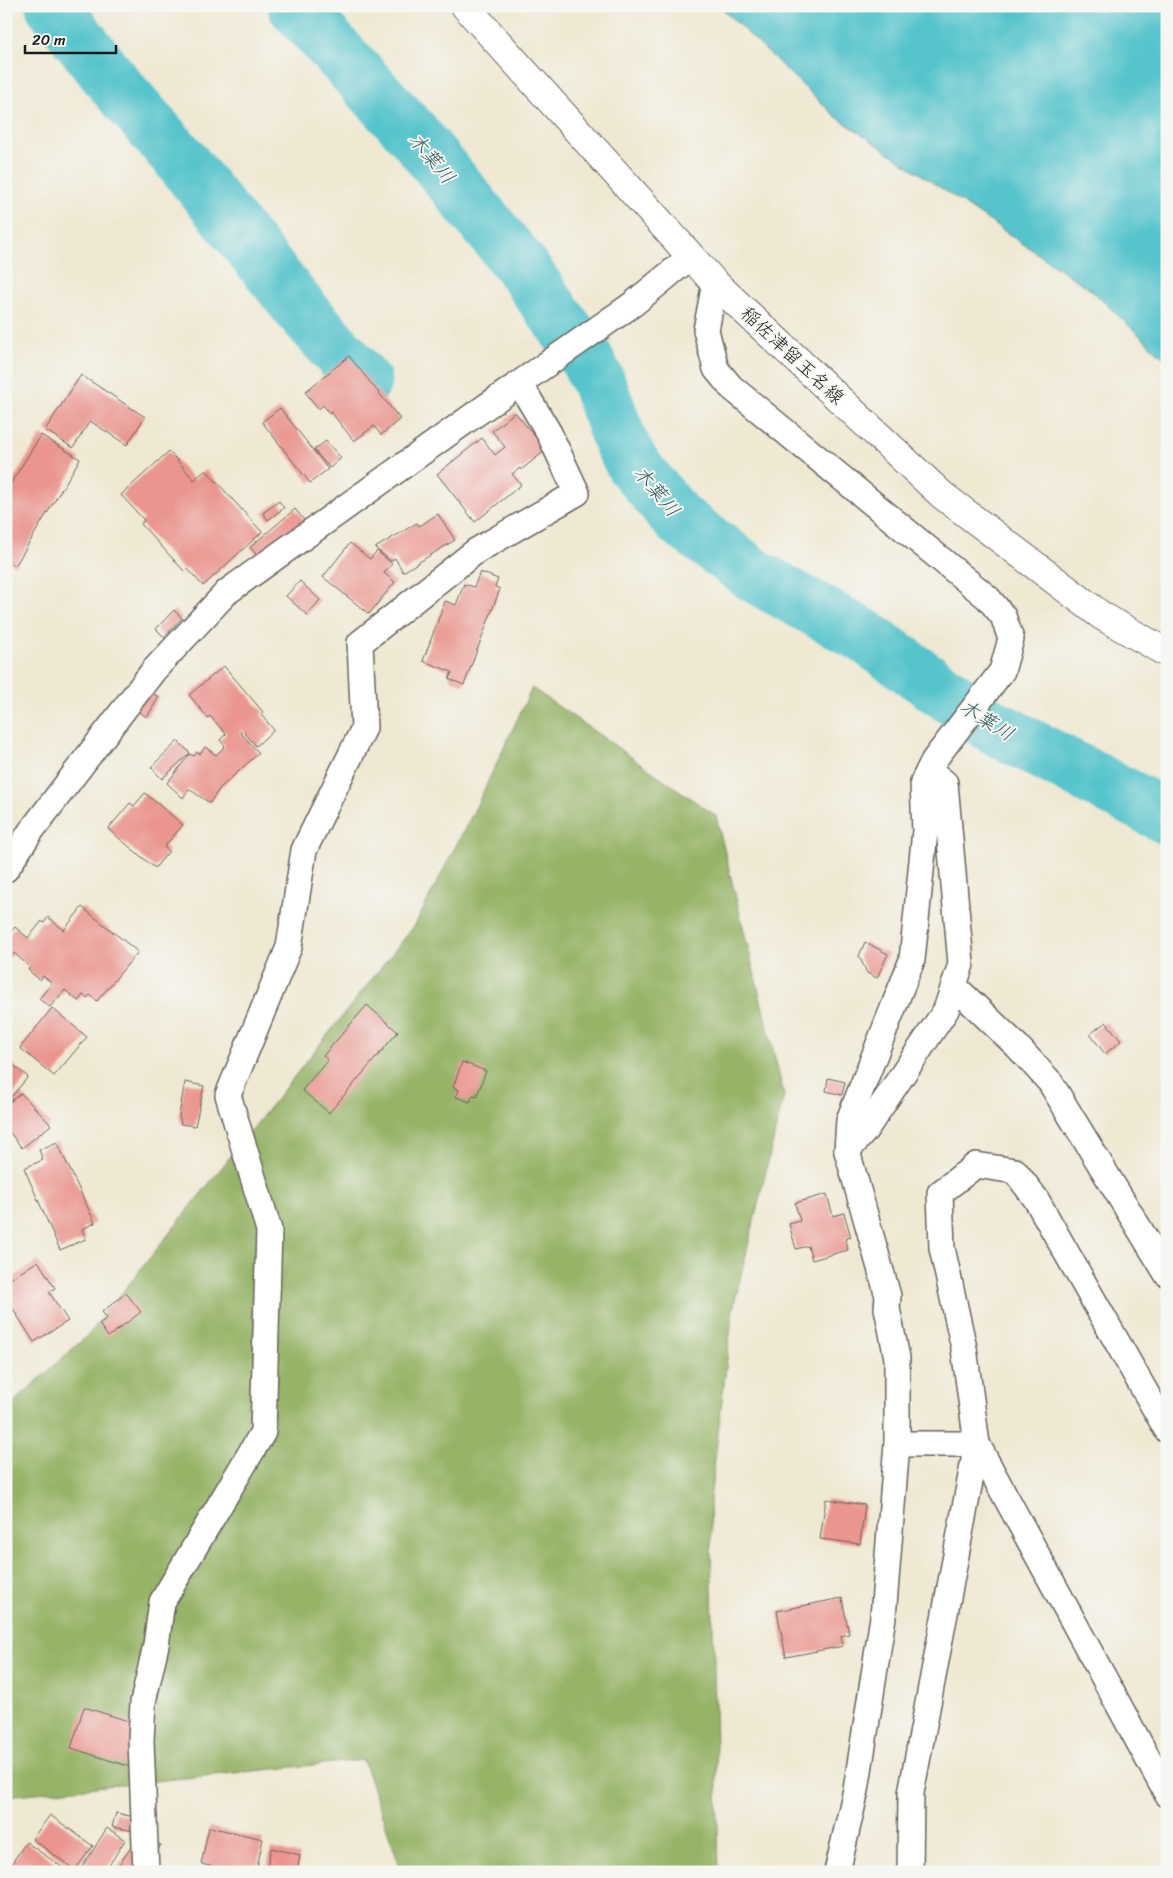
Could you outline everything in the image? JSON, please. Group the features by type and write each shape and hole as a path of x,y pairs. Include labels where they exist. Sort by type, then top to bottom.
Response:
{"main road":[{"name":"稲佐津留玉名線","path":"465,6 715,283 942,495 1102,616 1167,653"}],"street":[{"path":"6,869 31,831 154,670 227,592 633,304 690,256"},
{"path":"715,283 706,330 716,369 730,387 988,598 1003,616 1011,639 1002,672 931,765 923,782 925,831 912,960 849,1120 847,1151 888,1296 887,1308 897,1358 897,1444 883,1617 856,1790 837,1872"},
{"path":"146,1872 140,1740 143,1702 156,1645 162,1602 263,1432 269,1230 228,1095 289,947 304,850 364,728 360,643 476,551 577,493 549,433 520,384"},
{"path":"847,1151 864,1132 946,1010 961,964 945,783 931,765"},
{"path":"954,986 1017,1046 1050,1082 1167,1274"},
{"path":"910,1872 911,1793 977,1444 964,1348 942,1248 940,1193 976,1165 1015,1171 1036,1198 1167,1430"},
{"path":"897,1444 977,1444"},
{"path":"977,1444 1167,1794"}],"green space":[{"path":"532,688 716,816 784,1095 733,1309 710,1500 719,1872 402,1872 363,1760 6,1796 6,1409 90,1333 415,925 476,807"}],"water":[{"path":"719,6 1167,6 1167,361 1091,290 835,116"}],"building":[{"path":"349,356 400,419 381,435 374,426 354,441 331,412 330,414 323,405 319,409 305,392"},
{"path":"81,375 145,417 127,445 90,421 73,448 45,430"},
{"path":"280,408 328,469 310,483 262,422"},
{"path":"515,412 546,450 521,470 520,468 512,474 521,485 475,522 437,474 482,438 495,455 505,447 492,431"},
{"path":"41,435 80,459 15,566 6,560 6,491"},
{"path":"326,441 341,458 330,468 314,450"},
{"path":"169,451 194,480 206,470 262,532 203,586 187,568 184,571 141,524 144,520 121,495"},
{"path":"279,501 284,508 268,520 263,513"},
{"path":"295,509 309,526 264,563 250,547"},
{"path":"438,514 455,540 403,572 395,558 391,561 375,548 417,523 419,526"},
{"path":"350,543 370,559 377,551 392,564 384,573 395,582 369,614 323,577"},
{"path":"480,572 498,579 495,587 500,589 464,685 449,679 452,672 423,661 445,601 456,605 464,584 474,587"},
{"path":"300,581 320,600 307,615 286,596"},
{"path":"174,610 182,618 164,637 156,629"},
{"path":"224,666 263,712 261,715 274,730 256,746 242,730 240,732 259,753 220,788 210,803 189,789 183,798 167,783 190,754 194,756 197,752 200,754 205,747 216,755 225,746 220,740 226,734 210,716 208,718 189,695"},
{"path":"143,688 159,697 147,717 131,707"},
{"path":"178,741 190,753 162,779 151,767"},
{"path":"145,793 183,825 164,847 169,851 155,868 108,829 130,803 134,806"},
{"path":"82,907 138,952 97,1001 90,995 87,998 83,995 78,1001 65,990 50,1007 39,999 52,983 43,976 40,980 28,970 30,967 14,953 10,958 6,955 6,938 15,927 28,938 42,921 44,923 48,917 64,930"},
{"path":"865,942 888,954 877,978 867,973 859,956"},
{"path":"367,1005 398,1032 329,1113 302,1090 328,1060 323,1056"},
{"path":"52,1008 87,1037 54,1076 20,1048"},
{"path":"1106,1022 1121,1041 1105,1054 1090,1034"},
{"path":"462,1062 486,1071 477,1096 473,1095 470,1102 456,1097 459,1090 453,1087"},
{"path":"11,1063 28,1077 6,1103 6,1068"},
{"path":"828,1078 845,1082 842,1095 826,1091"},
{"path":"185,1082 204,1086 195,1126 181,1124 179,1115"},
{"path":"21,1093 51,1125 22,1148 6,1128 8,1107 6,1105"},
{"path":"57,1142 95,1223 82,1229 86,1239 60,1250 24,1168 43,1160 39,1150"},
{"path":"827,1194 833,1216 844,1213 851,1237 845,1239 848,1250 812,1260 808,1246 796,1249 789,1224 800,1221 795,1203"},
{"path":"38,1261 55,1288 49,1292 68,1321 34,1342 6,1298 6,1282"},
{"path":"126,1293 141,1312 108,1337 99,1324 107,1318 102,1312"},
{"path":"826,1499 865,1505 860,1544 820,1539"},
{"path":"842,1598 849,1634 841,1636 843,1646 786,1657 777,1611"},
{"path":"84,1707 150,1728 137,1769 71,1748"},
{"path":"116,1813 153,1821 150,1834 112,1827"},
{"path":"50,1815 93,1846 75,1870 32,1839"},
{"path":"209,1827 263,1839 256,1872 236,1872 201,1864"},
{"path":"107,1828 125,1840 105,1872 79,1872"},
{"path":"141,1833 161,1845 150,1863 163,1872 114,1872"},
{"path":"26,1842 69,1872 6,1872"},
{"path":"271,1848 300,1855 297,1872 266,1872"}],"waterway":[{"path":"53,6 117,87 179,158 298,306 364,381"},
{"name":"木葉川","path":"295,6 413,134 518,262 585,356 598,382 620,441 633,465 678,519 755,576 866,637 994,727 1167,817"}]}
